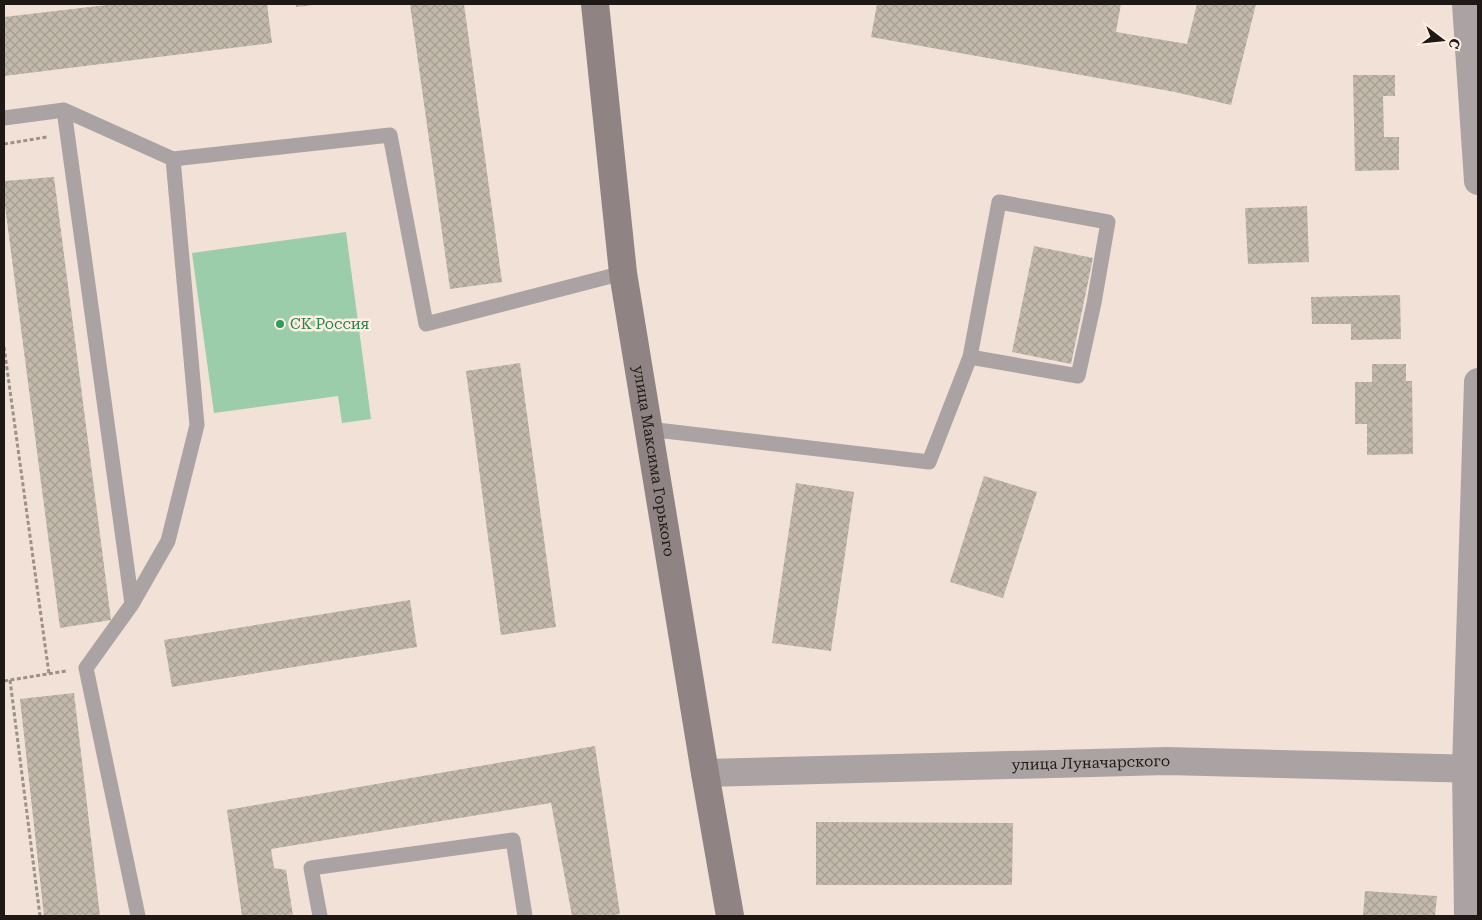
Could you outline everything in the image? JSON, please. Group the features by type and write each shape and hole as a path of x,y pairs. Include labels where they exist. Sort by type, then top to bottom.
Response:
{"street":[{"name":"улица Максима Горького","path":"595,4 623,273 730,916"},
{"path":"1466,4 1478,181"},
{"path":"1468,916 1478,382"},
{"name":"улица Луначарского","path":"705,773 1167,761 1472,769"}],"lane":[{"path":"4,118 64,110 173,159 390,135 426,324 623,273"},
{"path":"64,110 132,604"},
{"path":"138,916 86,668 132,604 168,541 197,424 173,159"},
{"path":"648,429 929,462 970,357 999,202 1108,222 1094,303 1078,376 970,357"},
{"path":"320,916 311,868 513,840 525,916"}],"path":[{"path":"4,144 68,134"},
{"path":"4,347 49,674"},
{"path":"4,681 86,668"},
{"path":"10,680 40,916"}],"green space":[{"name":"СК Россия","path":"346,232 371,419 342,423 338,396 214,413 192,253"}],"building":[{"path":"115,4 267,4 272,43 4,76 4,17"},
{"path":"296,4 314,4 314,5 296,7"},
{"path":"410,4 464,4 502,282 450,289"},
{"path":"877,4 1121,4 1116,32 1187,44 1197,4 1256,4 1231,105 1175,92 871,37"},
{"path":"1353,75 1395,75 1395,96 1383,96 1384,137 1399,137 1399,170 1355,171"},
{"path":"54,177 111,620 60,628 4,198 4,181"},
{"path":"1307,206 1309,262 1248,264 1245,208"},
{"path":"1034,246 1093,258 1071,364 1012,352"},
{"path":"1400,295 1401,339 1351,340 1351,324 1312,324 1311,297"},
{"path":"520,363 556,627 501,635 466,371"},
{"path":"1372,364 1406,364 1406,381 1412,381 1413,454 1367,455 1367,424 1355,424 1355,382 1372,382"},
{"path":"984,476 1037,492 1003,598 950,582"},
{"path":"796,483 854,492 831,651 772,643"},
{"path":"410,600 417,647 172,687 164,640"},
{"path":"74,693 100,916 44,916 20,699"},
{"path":"595,746 620,914 572,916 551,803 271,849 274,868 286,870 293,916 242,916 227,810"},
{"path":"816,822 1013,823 1012,885 816,885"},
{"path":"1365,891 1437,896 1435,916 1363,916"}],"place":[{"name":"СК Россия","path":"280,324"}]}
